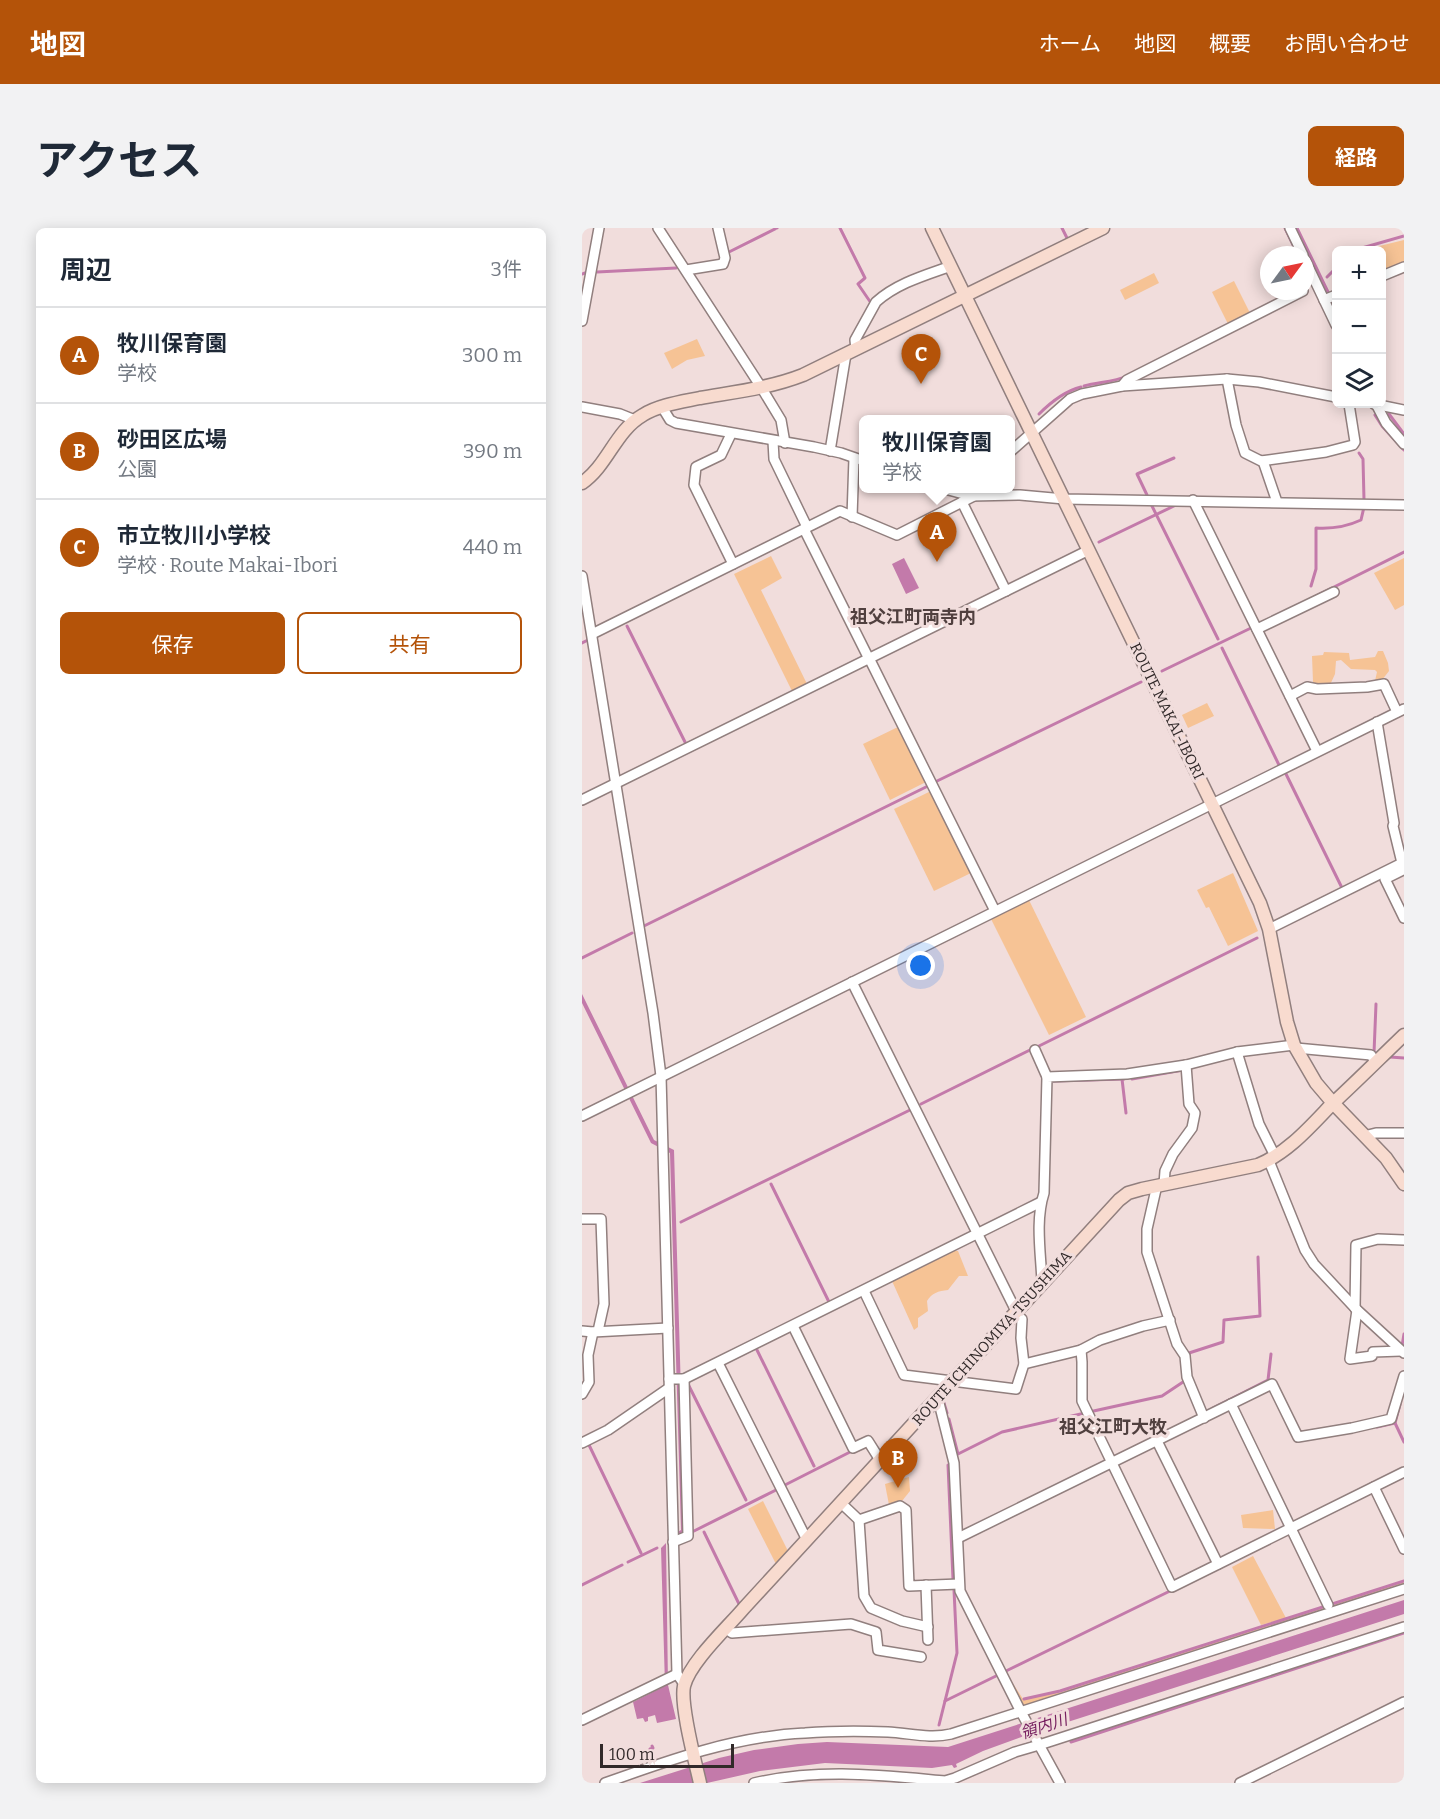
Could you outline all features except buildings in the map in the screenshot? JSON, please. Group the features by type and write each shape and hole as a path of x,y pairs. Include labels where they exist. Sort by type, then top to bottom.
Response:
{"main road":[{"name":"ROUTE MAKAI-IBORI","path":"932,228 1260,903 1269,929 1287,1022 1295,1047 1316,1083 1333,1104 1386,1158 1404,1184"},
{"path":"582,483 600,467 623,432 645,413 684,401 761,387 795,378 1103,228"},
{"name":"ROUTE ICHINOMIYA-TSUSHIMA","path":"684,1684 694,1666 726,1629 1119,1200 1128,1193 1160,1184 1258,1165 1272,1159 1404,1035"},
{"path":"684,1684 683,1699 700,1783"}],"street":[{"path":"582,321 599,228"},
{"path":"658,228 781,420 785,442"},
{"path":"686,270 723,264 725,258 718,228"},
{"path":"1290,228 1299,246"},
{"path":"830,451 851,352 876,302 903,284 951,266"},
{"path":"1386,274 1404,267"},
{"path":"1314,278 1332,317"},
{"path":"1324,300 1332,296"},
{"path":"1122,386 1127,380 1286,300"},
{"path":"1227,379 1236,425 1245,453 1263,461 1326,452 1353,445 1355,442 1350,408"},
{"path":"1015,448 1070,399 1082,394 1122,386 1227,379 1258,382 1332,396"},
{"path":"1386,406 1404,410"},
{"path":"582,407 620,414 635,420"},
{"path":"662,407 670,420 676,423 785,442 859,459 852,517"},
{"path":"1377,408 1386,423 1404,444"},
{"path":"731,434 721,455 696,467 694,484 733,564"},
{"path":"773,441 774,459 805,528 995,911"},
{"path":"1263,461 1277,502"},
{"path":"968,495 1006,591"},
{"path":"592,634 840,511 897,535 968,495 1020,495 1064,499 1404,504"},
{"path":"1193,500 1317,751"},
{"path":"582,800 1089,550"},
{"path":"582,576 653,1013 661,1076 668,1328 676,1381 688,1536 673,1542"},
{"path":"1257,629 1334,592"},
{"path":"582,1116 1401,710 1384,684 1317,689 1307,687 1290,696"},
{"path":"1377,722 1389,785 1393,826 1403,870 1385,879 1404,918"},
{"path":"1393,826 1404,822"},
{"path":"1269,929 1402,863"},
{"path":"852,982 1015,1312 1022,1319 1021,1338 1024,1364 1016,1389 904,1375 864,1291"},
{"path":"1047,1077 1127,1074 1186,1065 1237,1052 1295,1047 1371,1055 1376,1062"},
{"path":"1035,1050 1047,1077 1044,1192 1040,1225 1042,1283"},
{"path":"1237,1052 1259,1124 1305,1250 1314,1264 1356,1309 1403,1352"},
{"path":"1186,1065 1189,1104 1195,1113 1192,1128 1173,1154 1160,1184 1147,1229 1147,1252 1177,1344 1185,1356 1187,1377 1204,1418"},
{"path":"1364,1136 1376,1133 1404,1133"},
{"path":"582,1443 608,1430 676,1381 718,1363 1041,1202"},
{"path":"582,1219 601,1219 604,1304 588,1355 589,1382 582,1394"},
{"path":"1403,1352 1373,1352 1372,1356 1350,1359 1356,1309 1356,1245 1378,1239 1404,1240"},
{"path":"1024,1364 1081,1350 1100,1340 1170,1320"},
{"path":"793,1326 853,1448 868,1441 880,1460"},
{"path":"582,1330 668,1328"},
{"path":"1081,1350 1082,1401 1172,1587 1404,1472"},
{"path":"718,1363 807,1540"},
{"path":"957,1538 1272,1384 1298,1437 1391,1419 1404,1376"},
{"path":"670,1677 676,1381"},
{"path":"935,1401 939,1403 954,1463 960,1591 1060,1783"},
{"path":"1231,1404 1328,1605"},
{"path":"1157,1441 1218,1564"},
{"path":"1374,1487 1404,1549"},
{"path":"841,1503 859,1520 864,1596 871,1608 902,1621 928,1627"},
{"path":"859,1520 900,1506 906,1510 909,1586 959,1584"},
{"path":"926,1585 928,1640"},
{"path":"605,1783 693,1753 760,1738 802,1733 890,1732 939,1737 1404,1589"},
{"path":"726,1629 732,1633 851,1624 876,1632 878,1650 921,1656"},
{"path":"754,1783 799,1774 854,1773 933,1781 955,1778 1015,1752 1404,1628"},
{"path":"670,1677 684,1684"},
{"path":"582,1720 670,1677"},
{"path":"1240,1783 1404,1702"}],"shaded area":[{"path":"1404,240 1404,263 1386,271 1386,246 1379,246"},
{"path":"1154,273 1159,283 1125,300 1120,290"},
{"path":"1234,281 1250,313 1228,324 1212,292"},
{"path":"697,339 705,356 687,360 672,369 664,353"},
{"path":"771,556 782,578 761,590 807,684 792,691 734,574"},
{"path":"1404,558 1404,605 1395,610 1374,573"},
{"path":"1378,651 1383,651 1388,663 1389,671 1382,680 1375,681 1377,672 1375,670 1351,669 1341,660 1336,661 1335,674 1330,685 1315,686 1312,656 1323,655 1324,652 1349,653 1350,660 1375,657"},
{"path":"1207,703 1214,716 1188,728 1182,715"},
{"path":"900,726 928,781 890,800 863,744"},
{"path":"933,790 973,872 934,891 894,809"},
{"path":"1233,873 1258,931 1228,946 1209,907 1206,908 1197,890"},
{"path":"1028,898 1086,1017 1049,1035 990,917"},
{"path":"958,1251 968,1276 959,1276 948,1290 931,1296 927,1301 928,1311 918,1318 918,1327 914,1330 892,1281"},
{"path":"909,1477 910,1491 902,1501 889,1505 885,1484"},
{"path":"763,1501 789,1553 777,1566 748,1509"},
{"path":"1273,1510 1275,1529 1243,1528 1241,1515"},
{"path":"1253,1556 1286,1618 1261,1625 1232,1567"},
{"path":"1404,1582 1404,1587 1027,1706 1022,1705 1008,1682 1012,1682 1023,1699 1061,1692"}],"water":[{"path":"904,558 919,588 906,594 892,564"},
{"path":"582,994 654,1140 674,1150 685,1532 679,1538 678,1532 681,1530 670,1153 651,1143 582,1003"},
{"path":"666,1543 668,1685 676,1719 657,1723 655,1715 648,1717 648,1721 645,1722 643,1718 637,1719 633,1702 665,1686 661,1548"},
{"name":"領内川","path":"1404,1600 1404,1614 1024,1736 983,1751 956,1764 957,1767 954,1768 952,1765 932,1768 825,1763 760,1771 707,1783 640,1783 719,1758 798,1744 827,1742 948,1747"}],"waterway":[{"path":"727,253 777,228"},
{"path":"840,228 865,278 858,284 871,303"},
{"path":"1062,228 1067,238"},
{"path":"1285,228 1294,246"},
{"path":"1297,228 1328,292"},
{"path":"1369,246 1404,236"},
{"path":"597,272 676,268"},
{"path":"1327,277 1332,272"},
{"path":"1084,386 1127,376"},
{"path":"1039,414 1058,398 1081,387"},
{"path":"1389,414 1404,434"},
{"path":"1375,415 1404,450"},
{"path":"1359,453 1363,459 1364,500"},
{"path":"1147,495 1137,474 1174,458"},
{"path":"1151,504 1218,639"},
{"path":"1099,542 1176,505"},
{"path":"1311,586 1316,569 1316,528 1339,527 1361,520 1364,507"},
{"path":"1314,597 1404,552"},
{"path":"627,626 686,744"},
{"path":"1162,671 1251,628"},
{"path":"582,643 588,640"},
{"path":"1222,648 1279,765"},
{"path":"935,782 1141,682"},
{"path":"1285,772 1343,890"},
{"path":"644,926 930,785"},
{"path":"582,958 632,933"},
{"path":"1037,1047 1257,938"},
{"path":"1374,1053 1376,1004"},
{"path":"921,1104 1032,1049"},
{"path":"1390,1057 1404,1058"},
{"path":"1132,1079 1183,1070"},
{"path":"1122,1079 1126,1113"},
{"path":"1053,1081 1124,1079"},
{"path":"681,1222 910,1110"},
{"path":"771,1184 830,1304"},
{"path":"1189,1357 1189,1353 1223,1342 1224,1320 1260,1316 1258,1257"},
{"path":"1402,1346 1404,1334"},
{"path":"756,1348 814,1466"},
{"path":"1213,1408 1268,1380 1271,1354"},
{"path":"1089,1412 1162,1396 1186,1380"},
{"path":"688,1384 746,1500"},
{"path":"947,1413 943,1400 948,1395"},
{"path":"1377,1427 1395,1423 1400,1404"},
{"path":"949,1419 958,1454 1002,1432 1085,1413"},
{"path":"1395,1423 1404,1442"},
{"path":"589,1445 641,1553"},
{"path":"783,1486 854,1450"},
{"path":"948,1465 953,1579"},
{"path":"692,1532 778,1489"},
{"path":"704,1532 740,1606"},
{"path":"628,1562 657,1548"},
{"path":"582,1585 622,1565"},
{"path":"1024,1699 1060,1691 1404,1581"},
{"path":"939,1725 957,1653 954,1590"},
{"path":"1006,1671 1170,1591"},
{"path":"1071,1742 1404,1633"},
{"path":"945,1701 996,1676"},
{"path":"650,1749 653,1748 652,1746"}],"place":[{"name":"市立牧川小学校","path":"921,384"},
{"name":"牧川保育園","path":"937,562"},
{"name":"砂田区広場","path":"898,1488"}],"district":[{"name":"祖父江町両寺内","path":"913,617"},
{"name":"祖父江町大牧","path":"1113,1427"}]}
